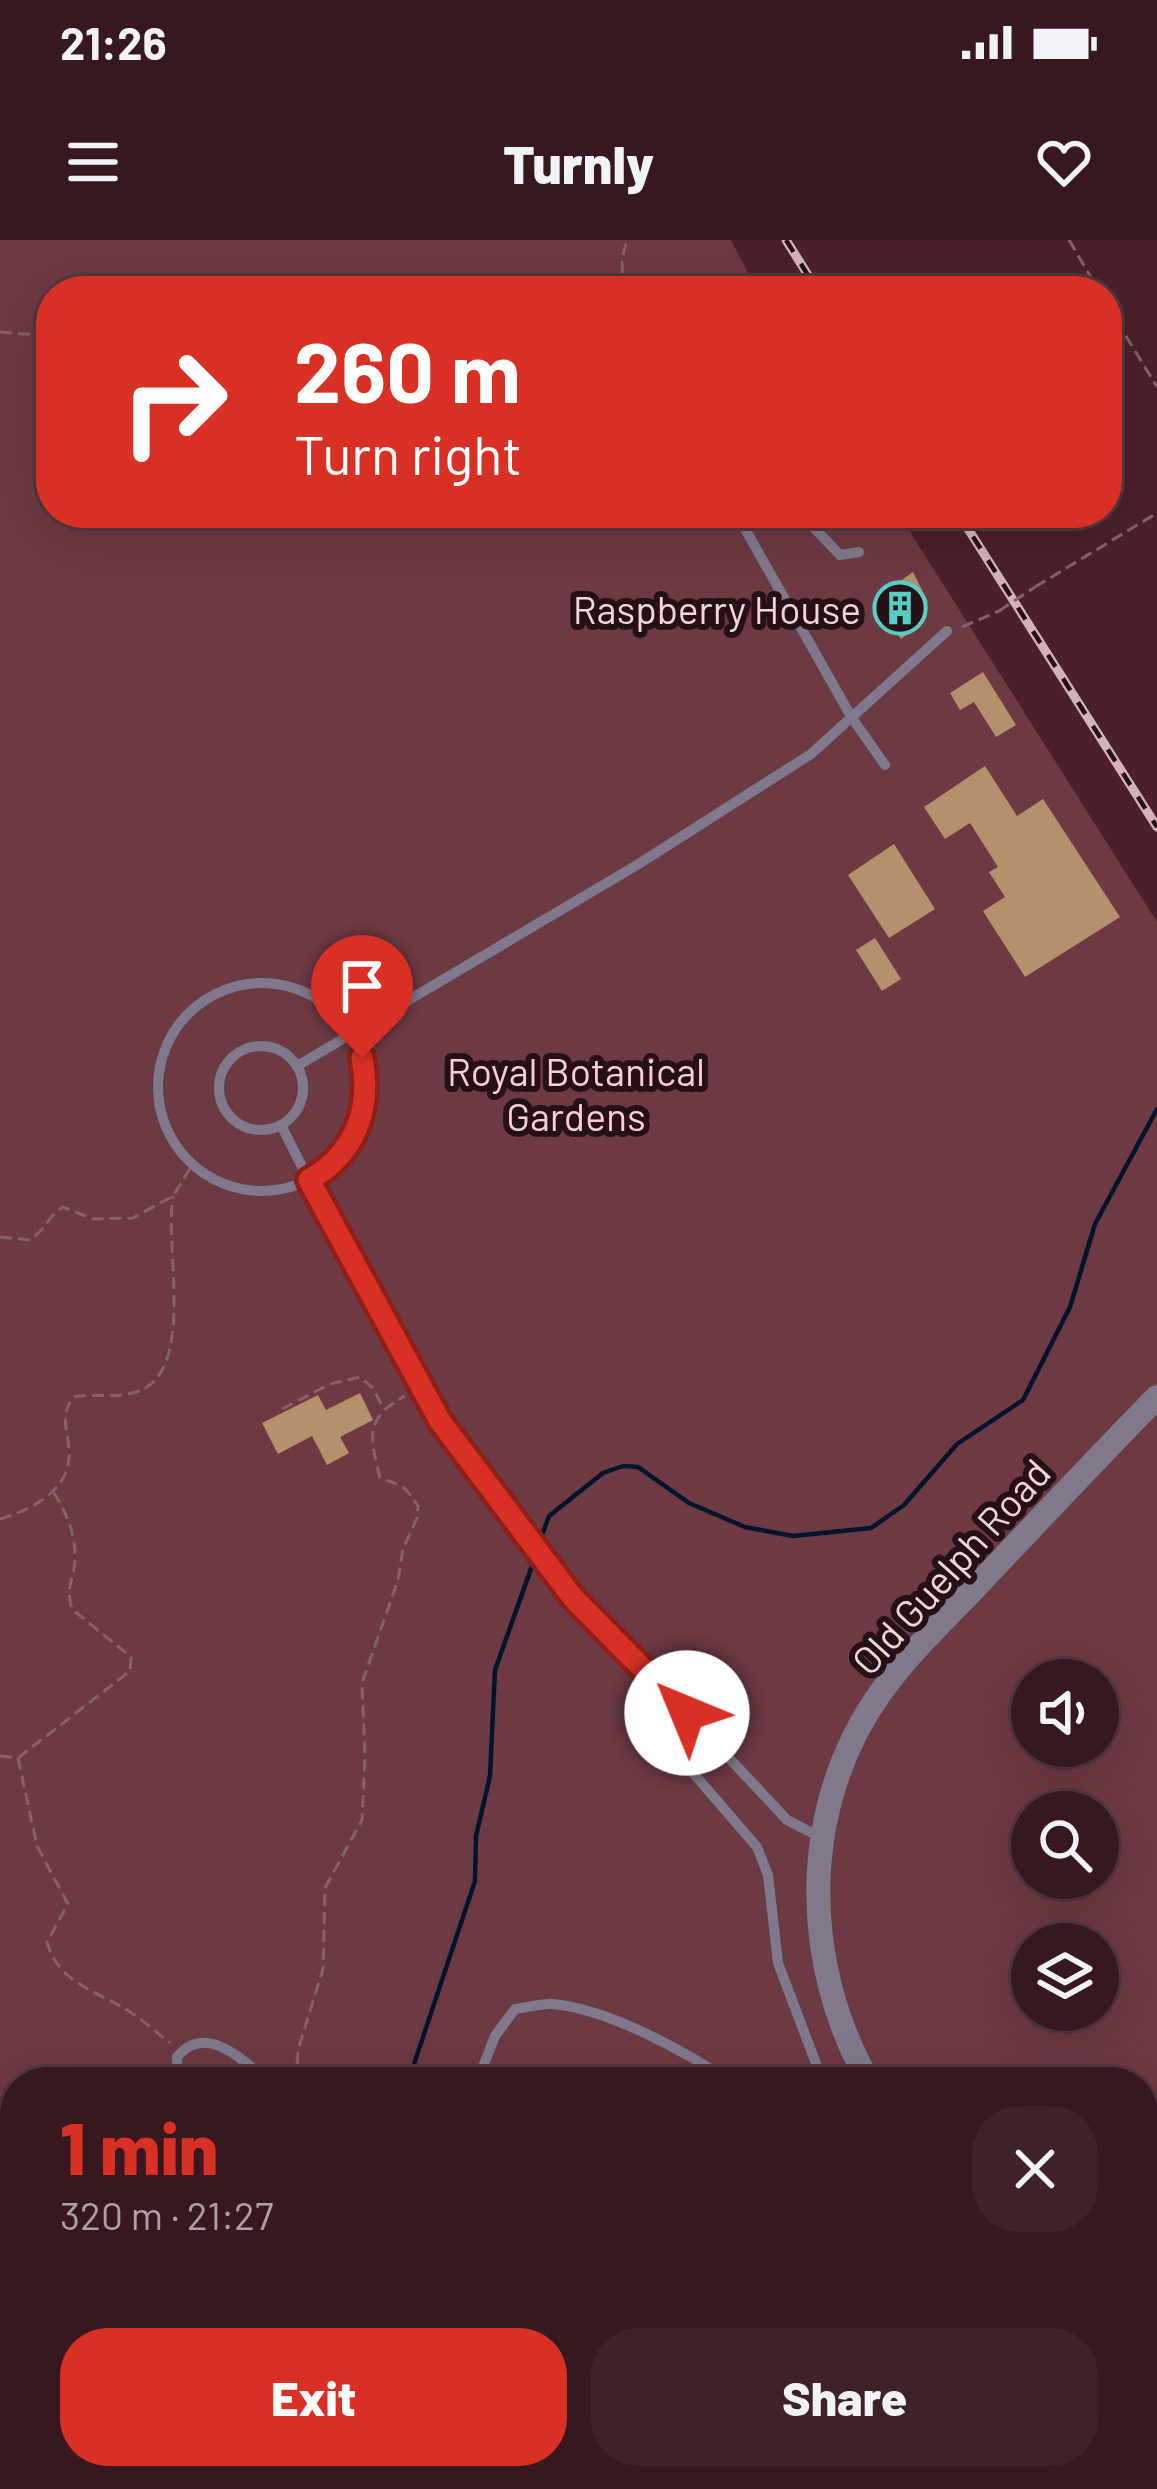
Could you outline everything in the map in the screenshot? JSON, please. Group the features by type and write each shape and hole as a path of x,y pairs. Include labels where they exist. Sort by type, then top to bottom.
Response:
{"street":[{"name":"Old Guelph Road","path":"861,2067 846,2040 826,1979 819,1930 821,1838 834,1788 857,1733 881,1692 1038,1518 1157,1397"}],"lane":[{"path":"744,528 852,718 885,765"},
{"path":"814,528 840,555 859,552"},
{"path":"297,1066 656,853 812,754 947,632"},
{"path":"275,984 319,1000 351,1034 364,1071 363,1110 355,1135 340,1156 309,1180 280,1190 248,1191 218,1182 192,1165 172,1141 158,1097 164,1051 190,1012 230,988 275,984"},
{"path":"251,1047 277,1049 297,1066 303,1084 301,1102 281,1125 256,1130 232,1120 219,1097 220,1078 229,1060 251,1047"},
{"path":"281,1125 440,1421 574,1599 668,1694 666,1706 675,1715 687,1713 787,1820 821,1838"},
{"path":"657,1763 674,1758 688,1767 758,1847 768,1875 778,1963 816,2067"},
{"path":"482,2067 495,2036 515,2009 552,2004 618,2023 685,2051 709,2067"},
{"path":"177,2067 177,2057 185,2047 206,2042 229,2049 251,2067"}],"path":[{"path":"623,276 627,240"},
{"path":"1069,240 1090,276"},
{"path":"1122,330 1157,387"},
{"path":"0,332 36,335"},
{"path":"947,632 998,611 1157,513"},
{"path":"0,1238 30,1240 63,1207 93,1220 134,1218 172,1196 192,1165"},
{"path":"0,1519 28,1511 53,1492 70,1457 62,1418 73,1397 132,1394 153,1385 162,1375 174,1331 169,1246 172,1196"},
{"path":"282,1409 330,1384 360,1378 373,1388 383,1408"},
{"path":"297,2067 323,1970 325,1888 362,1820 362,1684 417,1518 418,1506 410,1493 380,1478 370,1445 383,1408 421,1387"},
{"path":"0,1756 18,1758 130,1671 131,1657 68,1600 75,1562 73,1532 53,1492"},
{"path":"18,1758 37,1846 68,1904 47,1942 52,1962 181,2052"}],"green space":[{"name":"Royal Botanical Gardens","path":"0,240 731,240 749,276 36,276 36,528 907,528 1157,922 1157,2067 0,2067"}],"building":[{"name":"Raspberry House","path":"913,572 928,602 909,615 917,627 901,639 875,599"},
{"path":"983,672 1016,725 996,737 974,702 960,710 950,693"},
{"path":"985,766 1017,816 1043,799 1120,917 1025,977 983,911 1005,897 989,872 998,867 970,823 945,839 924,807"},
{"path":"894,844 935,909 889,938 848,875"},
{"path":"875,938 901,979 882,991 856,950"},
{"path":"360,1393 373,1420 340,1437 349,1453 327,1465 312,1436 278,1454 262,1423 318,1395 326,1410"}],"waterway":[{"path":"542,1535 549,1516 603,1473 623,1466 638,1467 689,1503 745,1527 793,1536 871,1528 904,1505 957,1444 1023,1400 1070,1307 1095,1224 1157,1109"},
{"path":"413,2067 475,1881 476,1836 490,1776 495,1670 532,1566"}],"railway":[{"path":"786,240 809,276"},
{"path":"968,528 1157,827"}],"place":[{"name":"Raspberry House","path":"900,608"}],"route":[{"path":"362,1058 365,1097 355,1135 340,1156 309,1180 440,1421 574,1599 668,1694 679,1693 688,1702 687,1713"}]}
